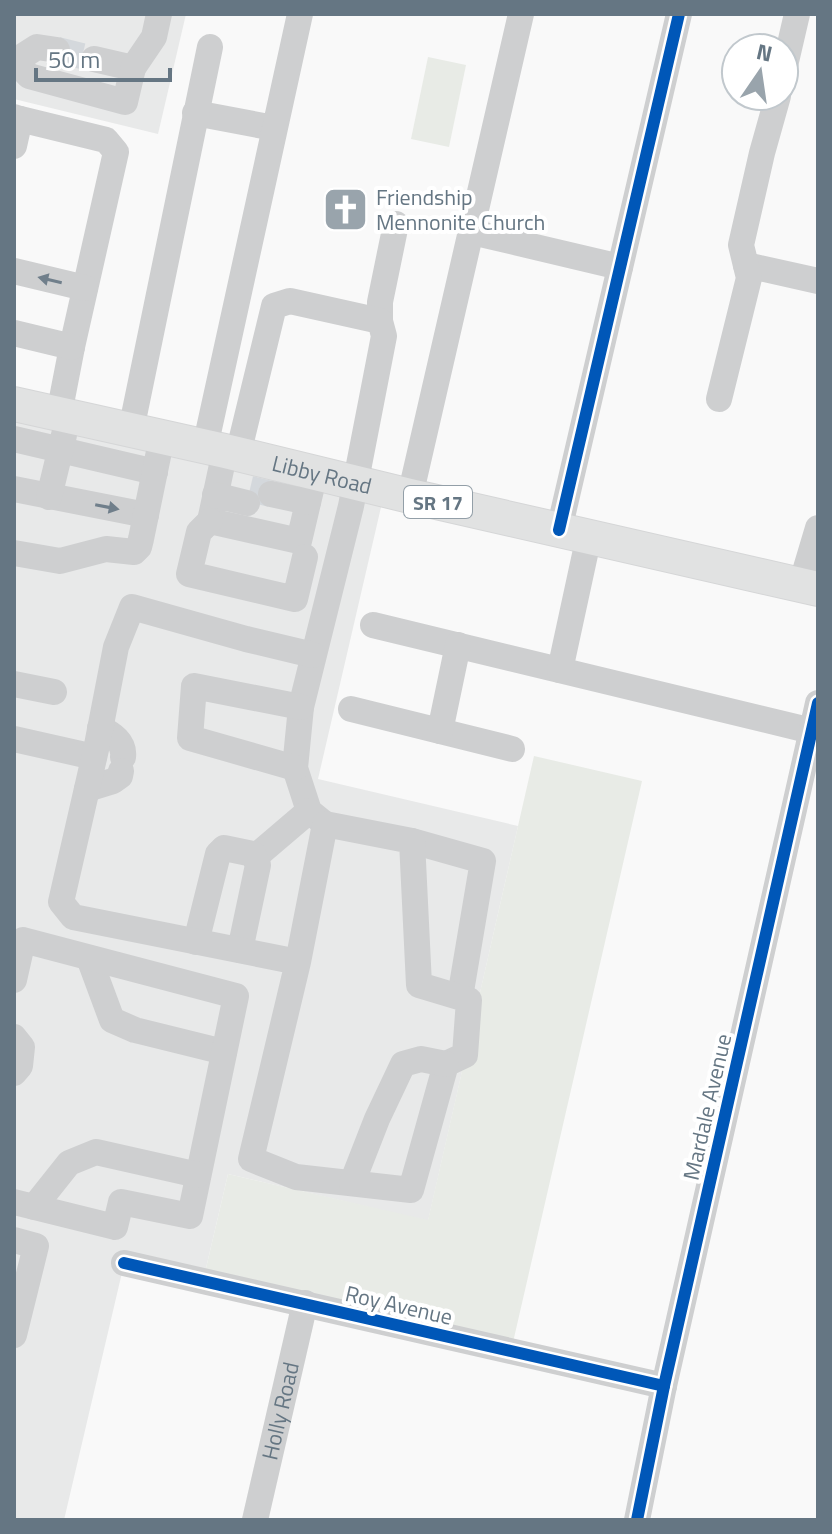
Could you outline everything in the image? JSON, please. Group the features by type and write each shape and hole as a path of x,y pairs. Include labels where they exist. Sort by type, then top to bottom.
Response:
{"main road":[{"name":"Libby Road","path":"14,404 146,434 219,475 309,497 355,482 810,587"}],"street":[{"path":"57,50 37,47 14,61 29,76 125,102 133,68 154,37 159,14"},
{"path":"219,475 274,128 300,14"},
{"path":"410,496 521,14"},
{"path":"560,670 574,533 620,267 679,14"},
{"path":"14,553 60,561 106,549 134,552 139,547 155,472 146,434 195,113 210,47"},
{"path":"94,59 133,68"},
{"path":"719,399 749,278 741,245 774,112"},
{"path":"195,113 274,128"},
{"path":"14,146 17,118 106,140 116,152 72,347 60,451 49,497"},
{"path":"396,224 380,302 384,336 351,506 301,707 295,768 317,817 298,962 251,1159 296,1177 411,1190 446,1064"},
{"path":"472,232 620,267"},
{"path":"746,265 818,281"},
{"path":"14,271 85,288"},
{"path":"305,557 295,599 189,574 199,532 274,306 290,301 380,321"},
{"path":"19,332 72,347"},
{"path":"14,439 155,472"},
{"path":"219,475 259,498 309,497 299,541 219,475"},
{"path":"14,489 146,515"},
{"path":"810,587 818,528"},
{"path":"298,962 73,917 61,902 116,647 132,607 313,655"},
{"path":"373,625 812,731"},
{"path":"440,731 458,645"},
{"path":"14,684 54,692"},
{"path":"295,768 190,738 194,686 301,707"},
{"name":"Mardale Avenue","path":"637,1520 664,1386 818,703"},
{"path":"351,709 512,749"},
{"path":"87,789 120,776 124,751 114,735 100,728"},
{"path":"14,739 94,757"},
{"path":"255,857 317,817 483,861 460,997"},
{"path":"352,1183 403,1064 421,1059 446,1064 465,1055 469,1000 419,985 412,841"},
{"path":"196,942 220,851 228,848 253,854 258,865 240,950"},
{"path":"14,980 18,939 236,996 190,1216 121,1202 115,1227 24,1205"},
{"path":"89,958 112,1020 135,1030 224,1052"},
{"path":"14,1037 22,1047 20,1066 14,1073"},
{"path":"24,1205 69,1163 96,1152 198,1175"},
{"path":"14,1240 36,1246 14,1335"},
{"name":"Roy Avenue","path":"124,1263 664,1386"},
{"name":"Holly Road","path":"255,1520 305,1303"}],"shaded area":[{"path":"14,14 186,14 158,134 14,99"},
{"path":"428,57 466,65 449,147 411,139"},
{"path":"14,404 385,490 318,779 518,826 428,1221 228,1174 203,1281 124,1264 64,1520 14,1520"},
{"path":"534,756 642,781 511,1351 203,1281 228,1174 428,1220"}],"tunnel":[{"path":"57,50 94,59"},
{"path":"250,489 271,494"}],"cycle path":[{"path":"559,530 679,14"},
{"path":"637,1520 664,1386 818,703"},
{"path":"124,1263 664,1386"}],"place":[{"name":"Friendship Mennonite Church","path":"345,210"}]}
